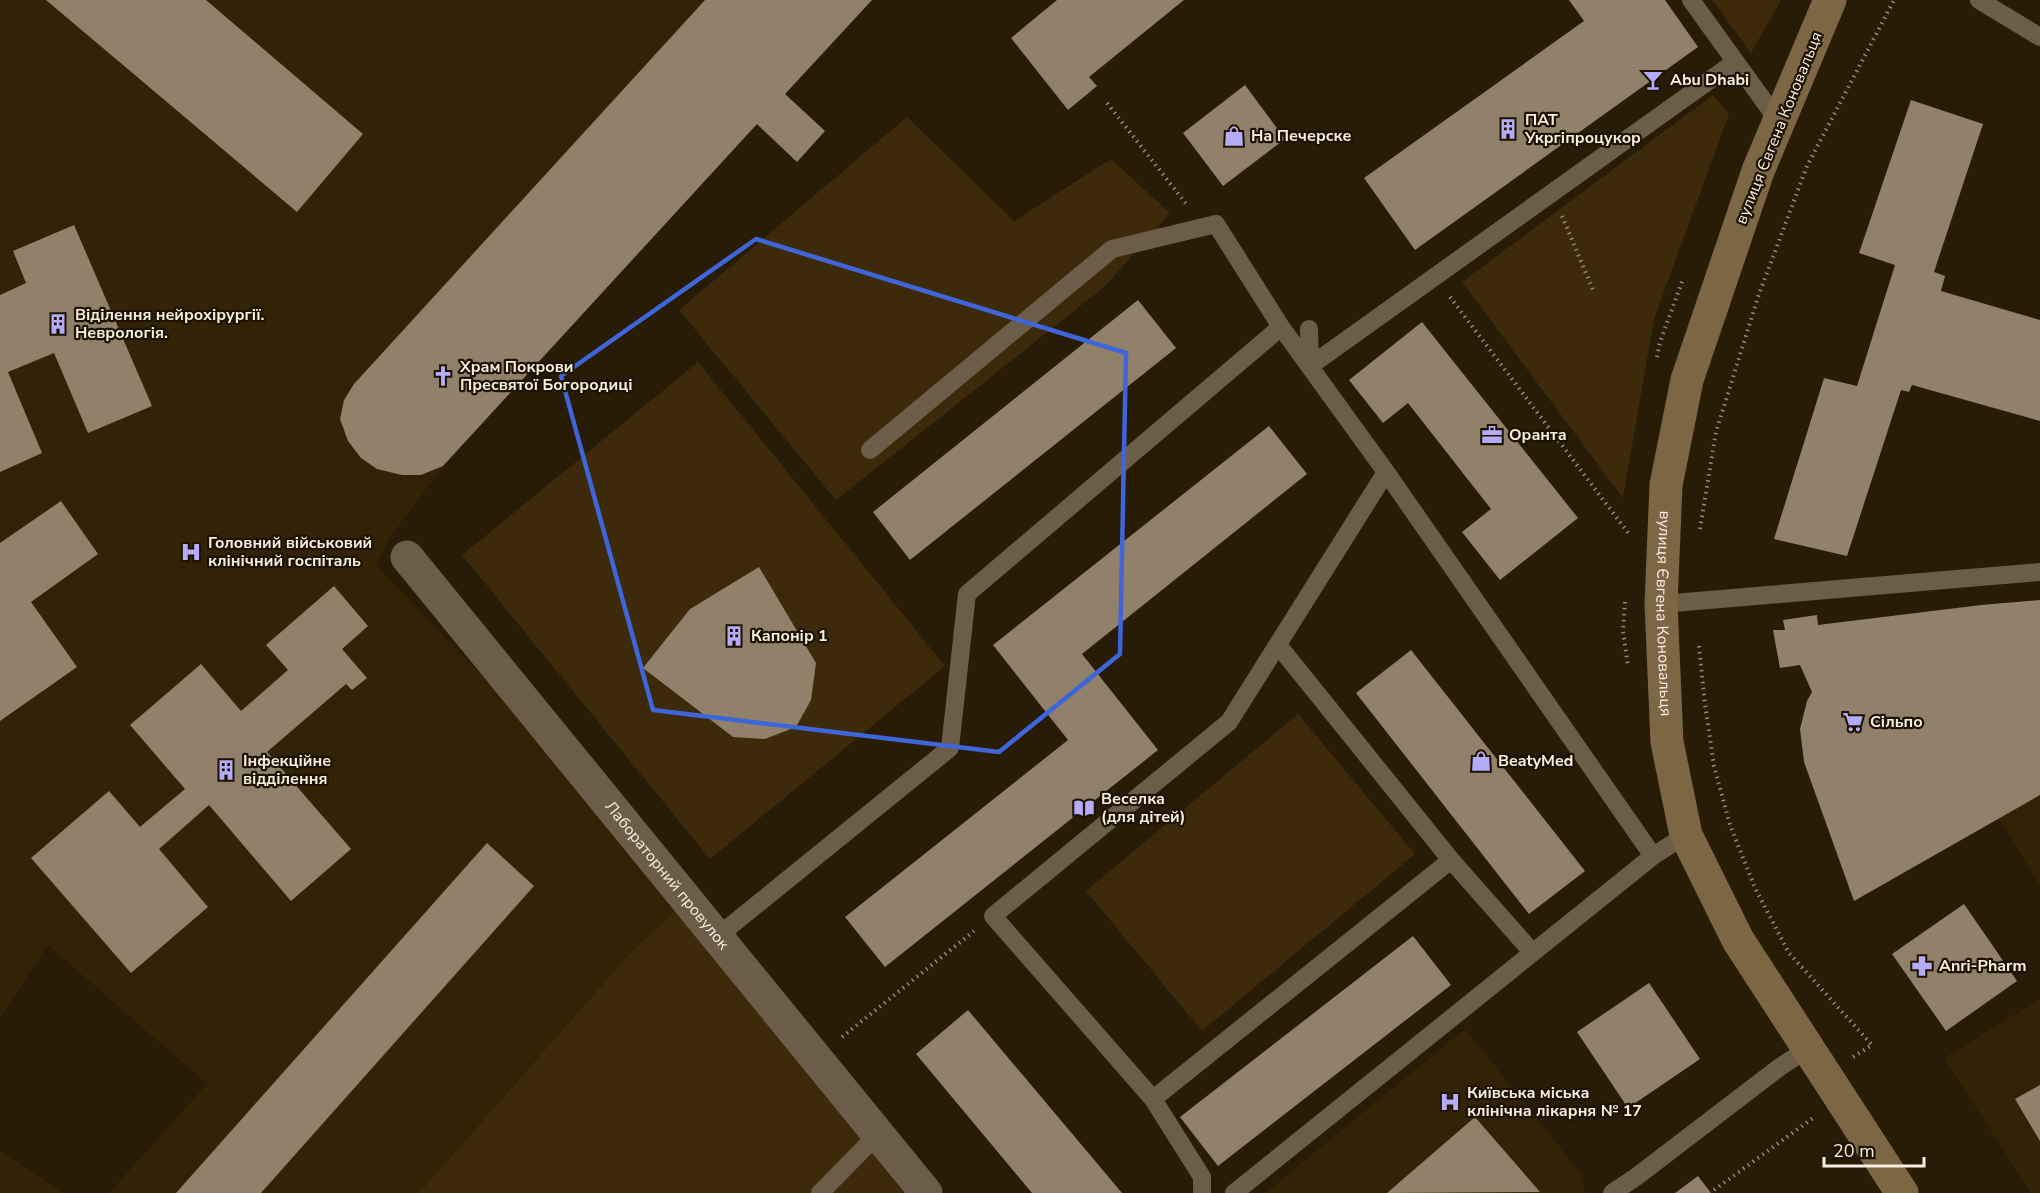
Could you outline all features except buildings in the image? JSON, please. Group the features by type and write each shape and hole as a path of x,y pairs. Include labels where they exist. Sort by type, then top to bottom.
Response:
{"main road":[{"name":"вулиця Євгена Коновальця","path":"1830,0 1758,171 1687,380 1666,485 1661,617 1667,742 1686,835 1738,940 1902,1193"}],"street":[{"name":"Лабораторний провулок","path":"407,557 926,1193"}],"lane":[{"path":"1691,0 1779,122"},
{"path":"1979,0 2040,37"},
{"path":"1310,366 1736,62"},
{"path":"870,450 1112,249 1216,224 1281,327 1386,472 1653,856"},
{"path":"718,936 950,748 967,594 1281,327"},
{"path":"1309,329 1310,366"},
{"path":"1202,1193 1202,1177 1153,1099 993,916 1229,722 1386,472"},
{"path":"1661,617 2040,572"},
{"path":"1278,645 1451,860 1532,952"},
{"path":"1234,1193 1653,856 1686,835"},
{"path":"1153,1099 1451,860"},
{"path":"1612,1193 1809,1047"},
{"path":"820,1193 879,1134"}],"path":[{"path":"1699,539 1716,432 1758,297 1807,166 1894,0"},
{"path":"1107,103 1182,200"},
{"path":"1552,193 1593,291"},
{"path":"1435,277 1629,534"},
{"path":"1623,631 1661,617 1698,630 1714,766 1730,825 1755,888 1789,953 1872,1045"},
{"path":"816,1058 993,916"},
{"path":"1714,1190 1813,1118"}],"highlighted area":[{"path":"756,239 1126,353 1120,654 999,752 653,710 561,376"}],"shaded area":[{"name":"Головний військовий клінічний госпіталь","path":"0,0 872,0 786,94 825,131 797,162 756,125 443,466 389,539 376,565 529,725 681,904 625,959 419,1193 109,1193 207,1084 48,945 0,1018"},
{"path":"1712,0 1781,0 1751,53"},
{"path":"1713,95 1729,114 1654,319 1623,498 1462,282"},
{"path":"907,117 1014,221 1111,159 1170,213 1103,288 836,500 679,310"},
{"path":"698,362 945,666 710,859 462,555"},
{"path":"1298,714 1415,854 1202,1031 1086,891"},
{"path":"2040,795 2040,886 1999,818"},
{"path":"681,904 903,1193 419,1193 625,959"},
{"path":"2040,999 2040,1193 2031,1193 1944,1058"},
{"name":"Київська міська клінічна лікарня № 17","path":"1465,1029 1582,1175 1585,1193 1265,1193"},
{"path":"0,1151 64,1193 0,1193"}],"place":[{"name":"Abu Dhabi","path":"1653,80"},
{"name":"ПАТ Укргіпроцукор","path":"1508,129"},
{"name":"На Печерске","path":"1234,136"},
{"name":"Віділення нейрохірургії. Неврологія.","path":"58,324"},
{"name":"Храм Покрови Пресвятої Богородиці","path":"443,376"},
{"name":"Оранта","path":"1492,435"},
{"name":"Головний військовий клінічний госпіталь","path":"191,552"},
{"name":"Капонір 1","path":"734,636"},
{"name":"Сільпо","path":"1853,722"},
{"name":"BeatyMed","path":"1481,761"},
{"name":"Інфекційне відділення","path":"226,770"},
{"name":"Веселка (для дітей)","path":"1084,808"},
{"name":"Anri-Pharm","path":"1922,966"},
{"name":"Київська міська клінічна лікарня № 17","path":"1450,1102"}]}
